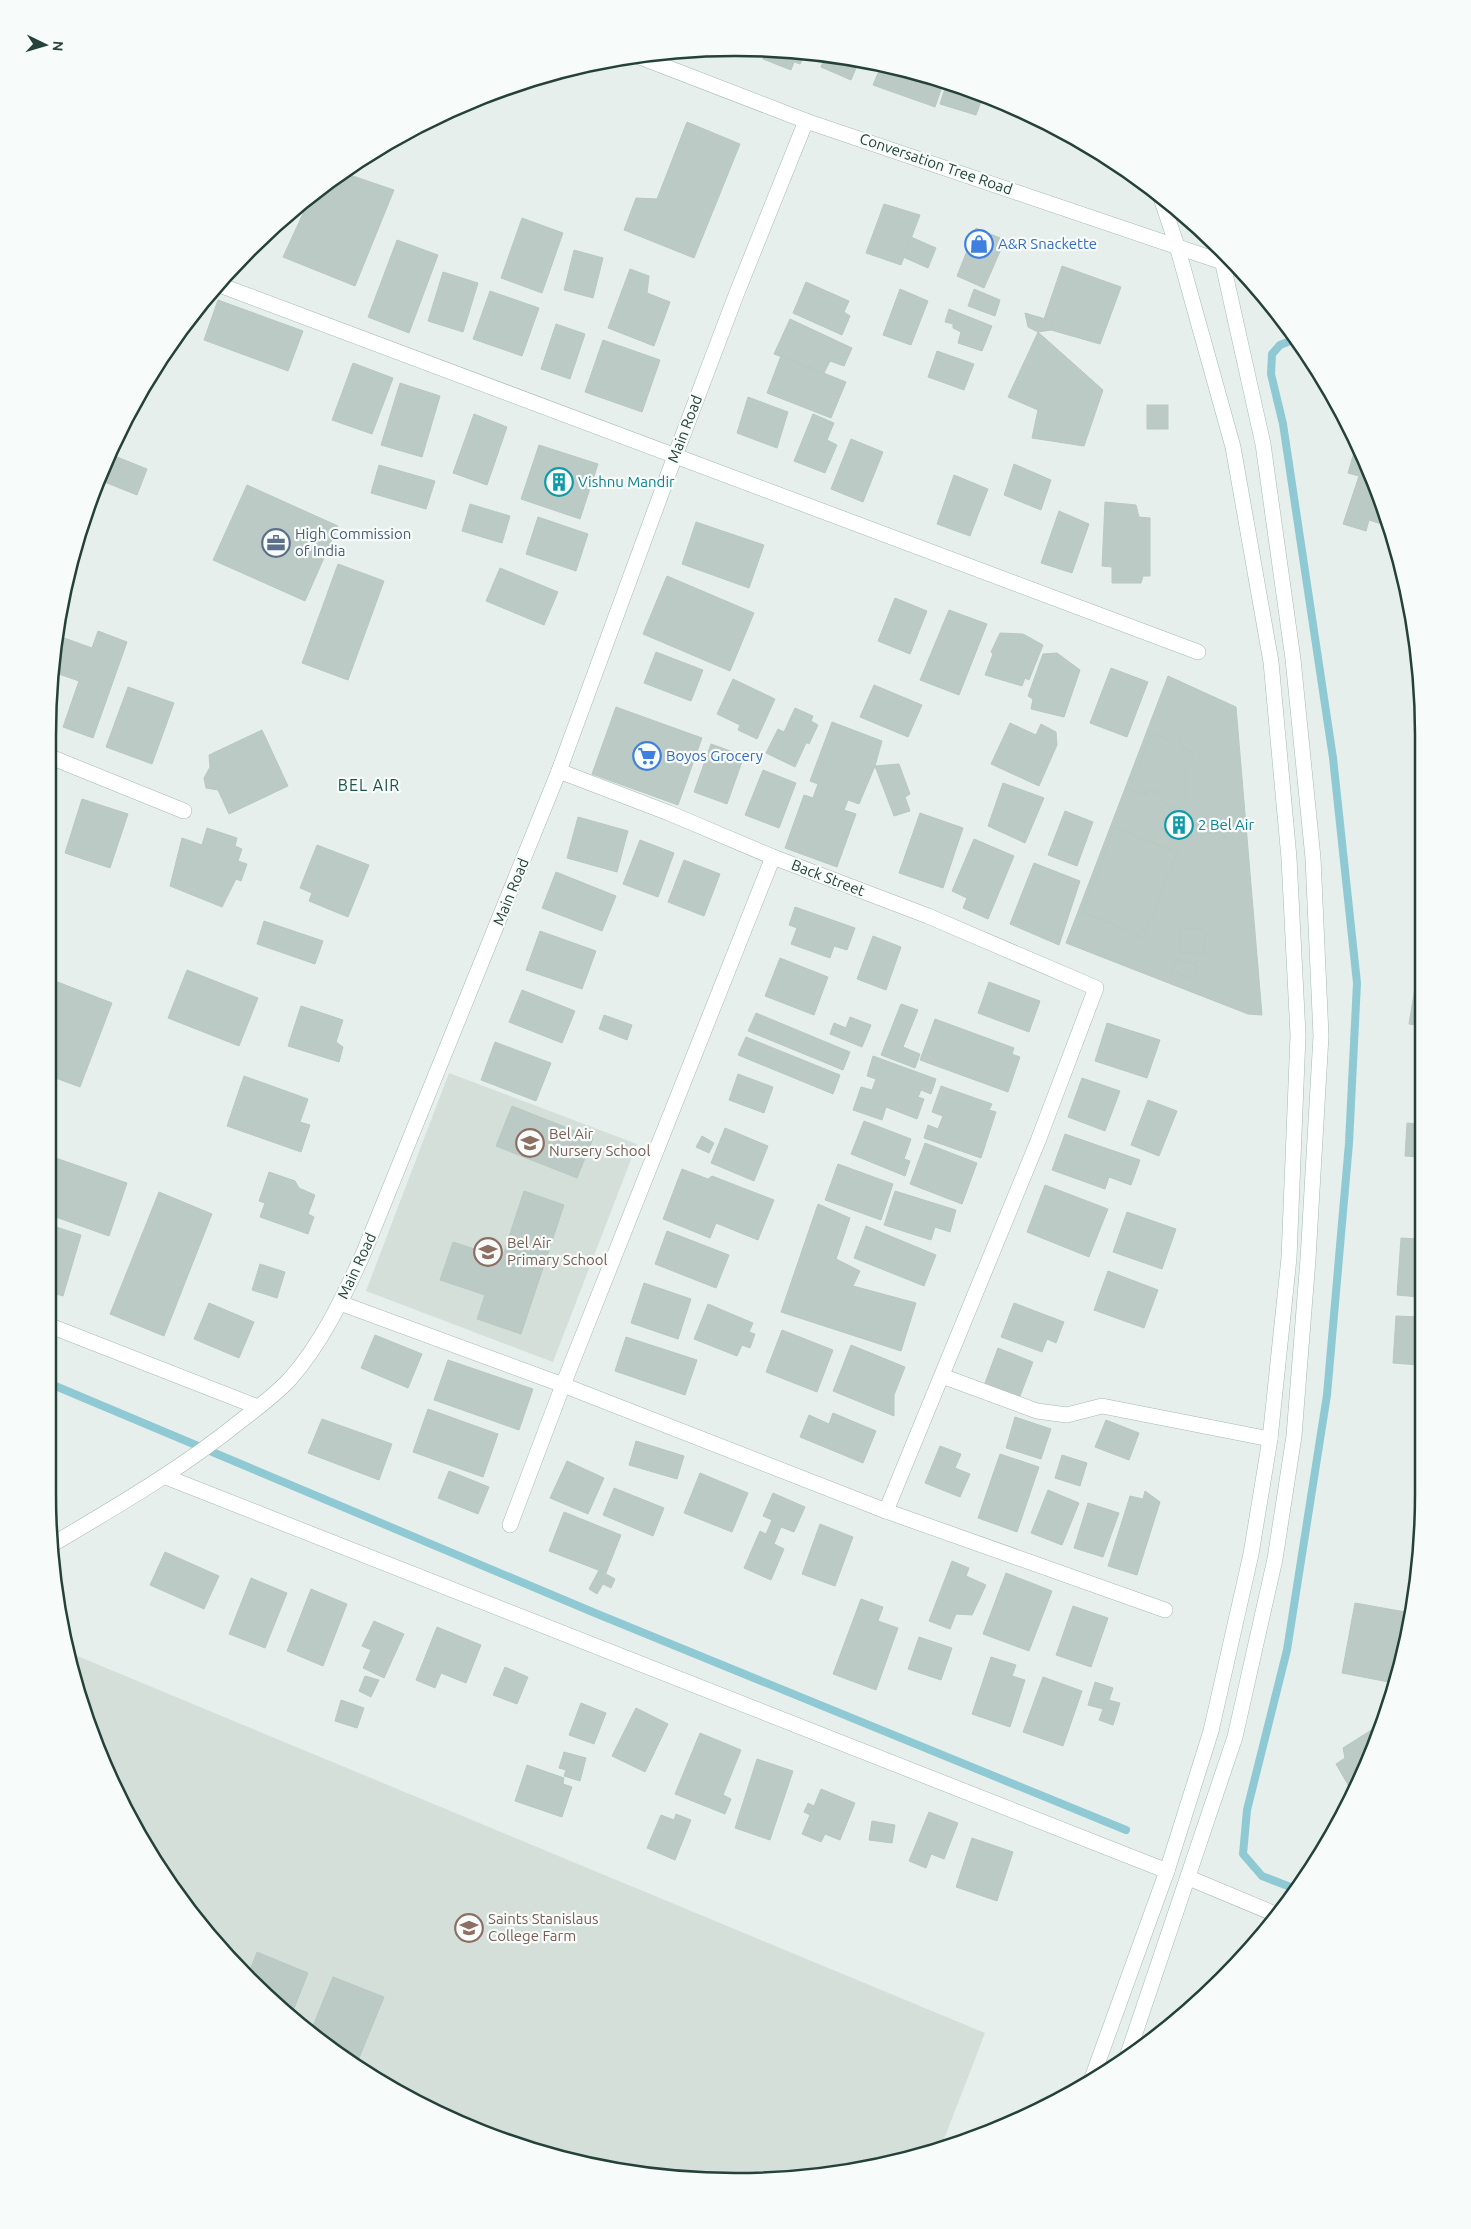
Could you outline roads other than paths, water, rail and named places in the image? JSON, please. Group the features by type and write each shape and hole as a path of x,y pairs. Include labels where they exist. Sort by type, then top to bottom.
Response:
{"street":[{"name":"Conversation Tree Road","path":"652,62 806,121 1178,246 1219,258"},
{"name":"Main Road","path":"58,1541 166,1476 233,1428 258,1407 289,1380 340,1303 364,1252 559,771 736,295 806,121"},
{"path":"1095,2069 1166,1870 1211,1731 1251,1554 1270,1439 1289,1258 1298,1035 1289,858 1270,662 1233,447 1178,246 1165,211"},
{"path":"1131,2045 1235,1737 1277,1550 1295,1426 1308,1259 1320,1036 1313,858 1294,659 1263,444 1228,268"},
{"path":"226,287 1198,652"},
{"path":"56,759 184,811"},
{"name":"Back Street","path":"559,771 670,813 773,857 928,916 1096,988 1038,1141 942,1376"},
{"path":"510,1525 563,1385 773,857"},
{"path":"340,1303 563,1385 886,1511 1166,1610"},
{"path":"56,1328 258,1407"},
{"path":"886,1511 942,1376 1037,1411 1067,1415 1102,1406 1270,1439"},
{"path":"166,1476 1166,1870"},
{"path":"1189,1878 1270,1912"}],"waterway":[{"path":"1288,342 1280,345 1272,354 1271,374 1283,424 1333,758 1357,983 1349,1143 1327,1395 1287,1650 1247,1810 1243,1854 1262,1876 1289,1886"},
{"path":"56,1386 595,1613 1126,1830"}],"place":[{"name":"A&R Snackette","path":"979,244"},
{"name":"Vishnu Mandir","path":"559,482"},
{"name":"High Commission of India","path":"276,543"},
{"name":"Boyos Grocery","path":"647,756"},
{"name":"2 Bel Air","path":"1179,825"},
{"name":"Bel Air Nursery School","path":"530,1143"},
{"name":"Bel Air Primary School","path":"488,1252"},
{"name":"Saints Stanislaus College Farm","path":"469,1928"}],"district":[{"name":"BEL AIR","path":"369,785"}]}
